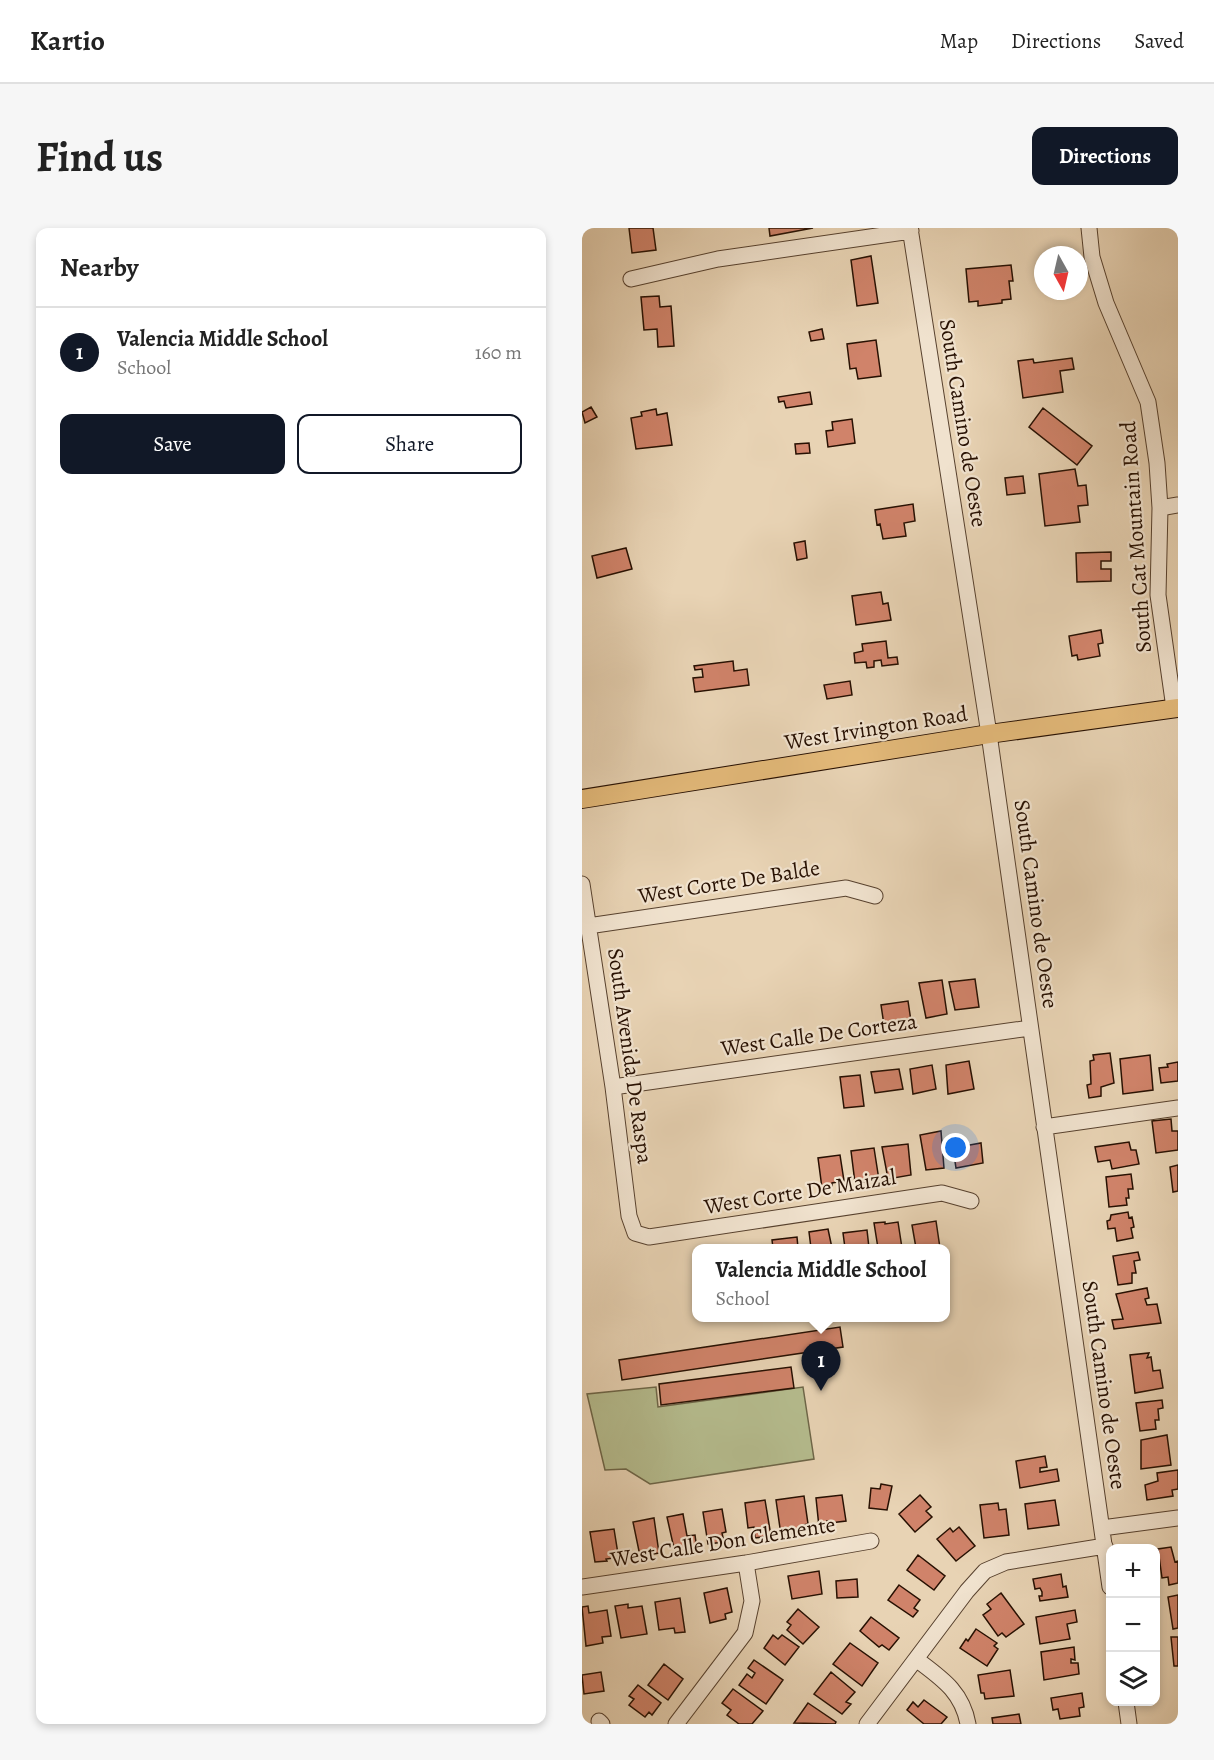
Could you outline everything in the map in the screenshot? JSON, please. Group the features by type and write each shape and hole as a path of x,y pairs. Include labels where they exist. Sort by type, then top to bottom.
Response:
{"main road":[{"name":"West Irvington Road","path":"582,799 989,734 1176,708"}],"street":[{"name":"South Cat Mountain Road","path":"1089,228 1092,256 1106,303 1148,402 1157,463 1160,508 1158,595 1176,708"},
{"path":"632,279 718,259 911,229"},
{"name":"South Camino de Oeste","path":"911,229 989,734 1106,1554"},
{"path":"1160,508 1178,506"},
{"name":"South Avenida De Raspa","path":"582,884 613,1087 629,1216 635,1233"},
{"name":"West Corte De Balde","path":"588,926 846,888 875,896"},
{"name":"West Calle De Corteza","path":"613,1087 1030,1028"},
{"path":"1044,1127 1178,1108"},
{"name":"West Corte De Maizal","path":"635,1233 649,1237 942,1193 971,1201"},
{"path":"1102,1528 1178,1518"},
{"name":"West Calle Don Clemente","path":"582,1587 746,1563 871,1541"},
{"path":"867,1724 967,1591 985,1571 1006,1562 1105,1546"},
{"path":"676,1724 745,1633 752,1601 746,1563"},
{"path":"916,1659 951,1687 960,1701 968,1724"},
{"path":"1127,1706 1129,1724"}],"green space":[{"path":"656,1387 658,1407 803,1387 814,1459 650,1484 626,1469 605,1470 587,1394"}],"building":[{"path":"629,228 653,228 656,250 632,253"},
{"path":"769,228 813,228 770,236"},
{"path":"871,256 878,303 857,306 851,260"},
{"path":"1011,265 1013,281 1009,281 1011,299 1002,300 1002,303 978,306 978,301 969,302 966,269"},
{"path":"659,296 660,307 671,306 674,346 658,347 657,329 644,330 641,297"},
{"path":"822,329 824,339 811,341 809,332"},
{"path":"876,340 881,376 858,379 856,368 850,369 847,344"},
{"path":"1072,358 1074,369 1060,371 1063,392 1023,398 1018,361 1033,359 1034,363"},
{"path":"810,392 812,404 786,408 784,401 779,402 778,397"},
{"path":"591,407 597,417 585,423 582,412"},
{"path":"1043,408 1092,446 1077,465 1029,427"},
{"path":"656,409 657,415 667,413 672,445 636,449 631,418 642,416 641,412"},
{"path":"852,419 855,443 828,447 826,431 833,430 832,422"},
{"path":"809,443 810,453 796,454 795,444"},
{"path":"1075,469 1078,486 1086,485 1088,505 1078,506 1080,522 1045,526 1039,474"},
{"path":"1023,476 1025,493 1007,495 1005,478"},
{"path":"913,504 915,521 904,523 906,536 883,539 880,524 877,525 875,510"},
{"path":"805,541 807,558 797,560 794,543"},
{"path":"626,548 632,569 597,578 592,556"},
{"path":"1111,552 1111,561 1101,561 1101,569 1111,569 1111,581 1077,582 1076,553"},
{"path":"881,592 883,604 888,603 891,620 856,625 852,596"},
{"path":"1101,630 1103,643 1098,644 1100,656 1078,660 1077,655 1072,656 1069,636"},
{"path":"886,641 888,658 897,657 898,664 882,666 881,660 874,661 874,667 867,668 866,662 855,663 854,653 863,651 862,644"},
{"path":"733,661 734,671 747,669 749,685 695,692 693,678 703,677 702,669 695,670 694,666"},
{"path":"850,681 852,695 827,699 824,685"},
{"path":"975,979 979,1007 955,1010 949,982"},
{"path":"942,980 947,1014 926,1018 919,983"},
{"path":"908,1001 911,1021 884,1025 881,1005"},
{"path":"1110,1053 1114,1083 1101,1087 1101,1096 1089,1098 1087,1085 1091,1084 1090,1061 1094,1060 1093,1055"},
{"path":"1150,1055 1153,1090 1123,1094 1120,1059"},
{"path":"969,1061 974,1089 948,1094 946,1065"},
{"path":"1178,1062 1178,1081 1161,1083 1159,1068"},
{"path":"932,1065 936,1089 913,1094 910,1069"},
{"path":"899,1069 903,1089 875,1093 871,1072"},
{"path":"860,1075 864,1106 844,1108 840,1077"},
{"path":"1171,1119 1172,1131 1178,1131 1178,1150 1156,1153 1152,1121"},
{"path":"941,1131 944,1168 926,1170 920,1135"},
{"path":"1129,1142 1131,1150 1136,1150 1139,1164 1112,1169 1110,1160 1098,1162 1095,1147"},
{"path":"981,1143 983,1163 956,1168 953,1148"},
{"path":"908,1144 911,1175 888,1179 882,1147"},
{"path":"874,1148 879,1180 855,1183 851,1151"},
{"path":"840,1155 844,1181 822,1188 818,1158"},
{"path":"1178,1165 1178,1191 1173,1192 1170,1167"},
{"path":"1131,1174 1133,1189 1128,1189 1127,1205 1109,1207 1106,1177"},
{"path":"1128,1212 1129,1218 1132,1217 1134,1227 1131,1228 1133,1238 1117,1241 1115,1228 1108,1229 1107,1221 1110,1220 1111,1215"},
{"path":"936,1221 939,1244 915,1244 912,1225"},
{"path":"898,1222 901,1244 877,1244 874,1223"},
{"path":"828,1229 831,1244 810,1244 809,1232"},
{"path":"867,1230 869,1244 844,1244 843,1233"},
{"path":"797,1237 798,1244 772,1244 772,1240"},
{"path":"1138,1252 1140,1260 1134,1261 1136,1273 1132,1273 1132,1283 1118,1285 1113,1256"},
{"path":"1147,1288 1149,1298 1145,1299 1147,1305 1157,1304 1161,1323 1114,1329 1112,1320 1123,1319 1116,1294"},
{"path":"840,1327 843,1347 622,1380 619,1360"},
{"path":"1149,1353 1147,1358 1151,1357 1153,1371 1160,1370 1163,1388 1135,1393 1130,1355"},
{"path":"791,1367 794,1388 661,1405 659,1384"},
{"path":"1162,1400 1163,1408 1158,1409 1159,1420 1155,1420 1156,1429 1140,1431 1136,1403"},
{"path":"1167,1435 1171,1465 1141,1469 1141,1440"},
{"path":"1045,1456 1047,1467 1040,1468 1040,1472 1057,1469 1059,1481 1020,1488 1016,1461"},
{"path":"1178,1470 1178,1489 1172,1490 1173,1496 1147,1500 1145,1485 1158,1481 1157,1473"},
{"path":"881,1484 892,1486 887,1510 869,1508 871,1488 880,1489"},
{"path":"842,1495 846,1521 830,1523 827,1521 828,1526 819,1527 816,1498"},
{"path":"920,1495 931,1507 926,1511 932,1517 915,1532 899,1514"},
{"path":"804,1496 808,1524 803,1525 804,1529 795,1530 795,1533 781,1535 776,1500"},
{"path":"765,1500 771,1536 755,1538 754,1527 748,1528 745,1503"},
{"path":"1055,1500 1059,1525 1028,1529 1025,1504"},
{"path":"998,1503 999,1510 1006,1509 1009,1535 984,1538 980,1505"},
{"path":"722,1509 726,1532 722,1533 724,1542 708,1544 703,1512"},
{"path":"683,1514 687,1536 695,1535 697,1550 675,1553 667,1517"},
{"path":"654,1518 659,1553 640,1556 633,1522"},
{"path":"959,1527 975,1546 956,1561 937,1539 950,1528 953,1532"},
{"path":"614,1529 618,1554 606,1559 607,1561 595,1562 590,1532"},
{"path":"1171,1547 1175,1562 1178,1561 1178,1583 1169,1585 1168,1577 1162,1578 1160,1549"},
{"path":"918,1555 945,1576 934,1590 907,1570"},
{"path":"819,1571 822,1594 792,1599 788,1576"},
{"path":"1061,1574 1063,1587 1066,1586 1068,1597 1040,1601 1039,1596 1042,1596 1042,1592 1040,1588 1035,1589 1033,1579"},
{"path":"857,1579 858,1597 837,1598 836,1581"},
{"path":"899,1585 920,1600 914,1608 918,1611 913,1617 888,1600"},
{"path":"727,1588 732,1612 725,1614 726,1619 710,1623 704,1593"},
{"path":"1001,1593 1024,1624 1006,1637 1002,1633 998,1636 983,1615 991,1609 987,1604"},
{"path":"1178,1595 1178,1628 1173,1629 1168,1597"},
{"path":"680,1598 685,1632 675,1633 674,1628 659,1630 655,1602"},
{"path":"628,1604 628,1608 642,1606 647,1634 621,1638 615,1606"},
{"path":"588,1606 589,1613 607,1610 611,1636 602,1637 603,1643 586,1646 582,1607"},
{"path":"798,1609 819,1627 803,1644 787,1630 791,1625 787,1622"},
{"path":"1075,1610 1077,1622 1067,1624 1070,1639 1040,1644 1036,1617"},
{"path":"871,1617 899,1638 889,1650 882,1645 879,1647 860,1631"},
{"path":"976,1629 997,1643 994,1646 998,1649 987,1666 960,1648"},
{"path":"773,1635 778,1639 782,1635 799,1647 785,1665 764,1648"},
{"path":"1171,1637 1178,1637 1178,1666 1174,1666"},
{"path":"850,1643 878,1663 862,1686 833,1664"},
{"path":"1074,1647 1075,1660 1071,1659 1071,1663 1078,1663 1079,1674 1044,1680 1041,1652"},
{"path":"754,1660 783,1680 766,1704 739,1685 747,1674 752,1678 755,1673 748,1668"},
{"path":"664,1664 683,1679 668,1700 648,1685"},
{"path":"1010,1670 1014,1696 985,1699 984,1693 981,1693 978,1675"},
{"path":"601,1672 604,1691 584,1694 582,1675"},
{"path":"831,1672 855,1692 846,1702 851,1704 842,1714 814,1694"},
{"path":"638,1685 661,1703 652,1715 649,1712 645,1717 629,1705 634,1699 629,1696"},
{"path":"733,1689 763,1711 752,1724 739,1724 727,1715 731,1710 722,1703"},
{"path":"1082,1693 1084,1707 1079,1708 1080,1716 1060,1719 1058,1709 1053,1710 1051,1698"},
{"path":"924,1700 947,1717 941,1724 924,1724 907,1710 913,1702 918,1707"},
{"path":"808,1703 836,1722 835,1724 794,1723"},
{"path":"1019,1714 1021,1724 993,1724 992,1718"}],"place":[{"name":"Valencia Middle School","path":"821,1391"}]}
